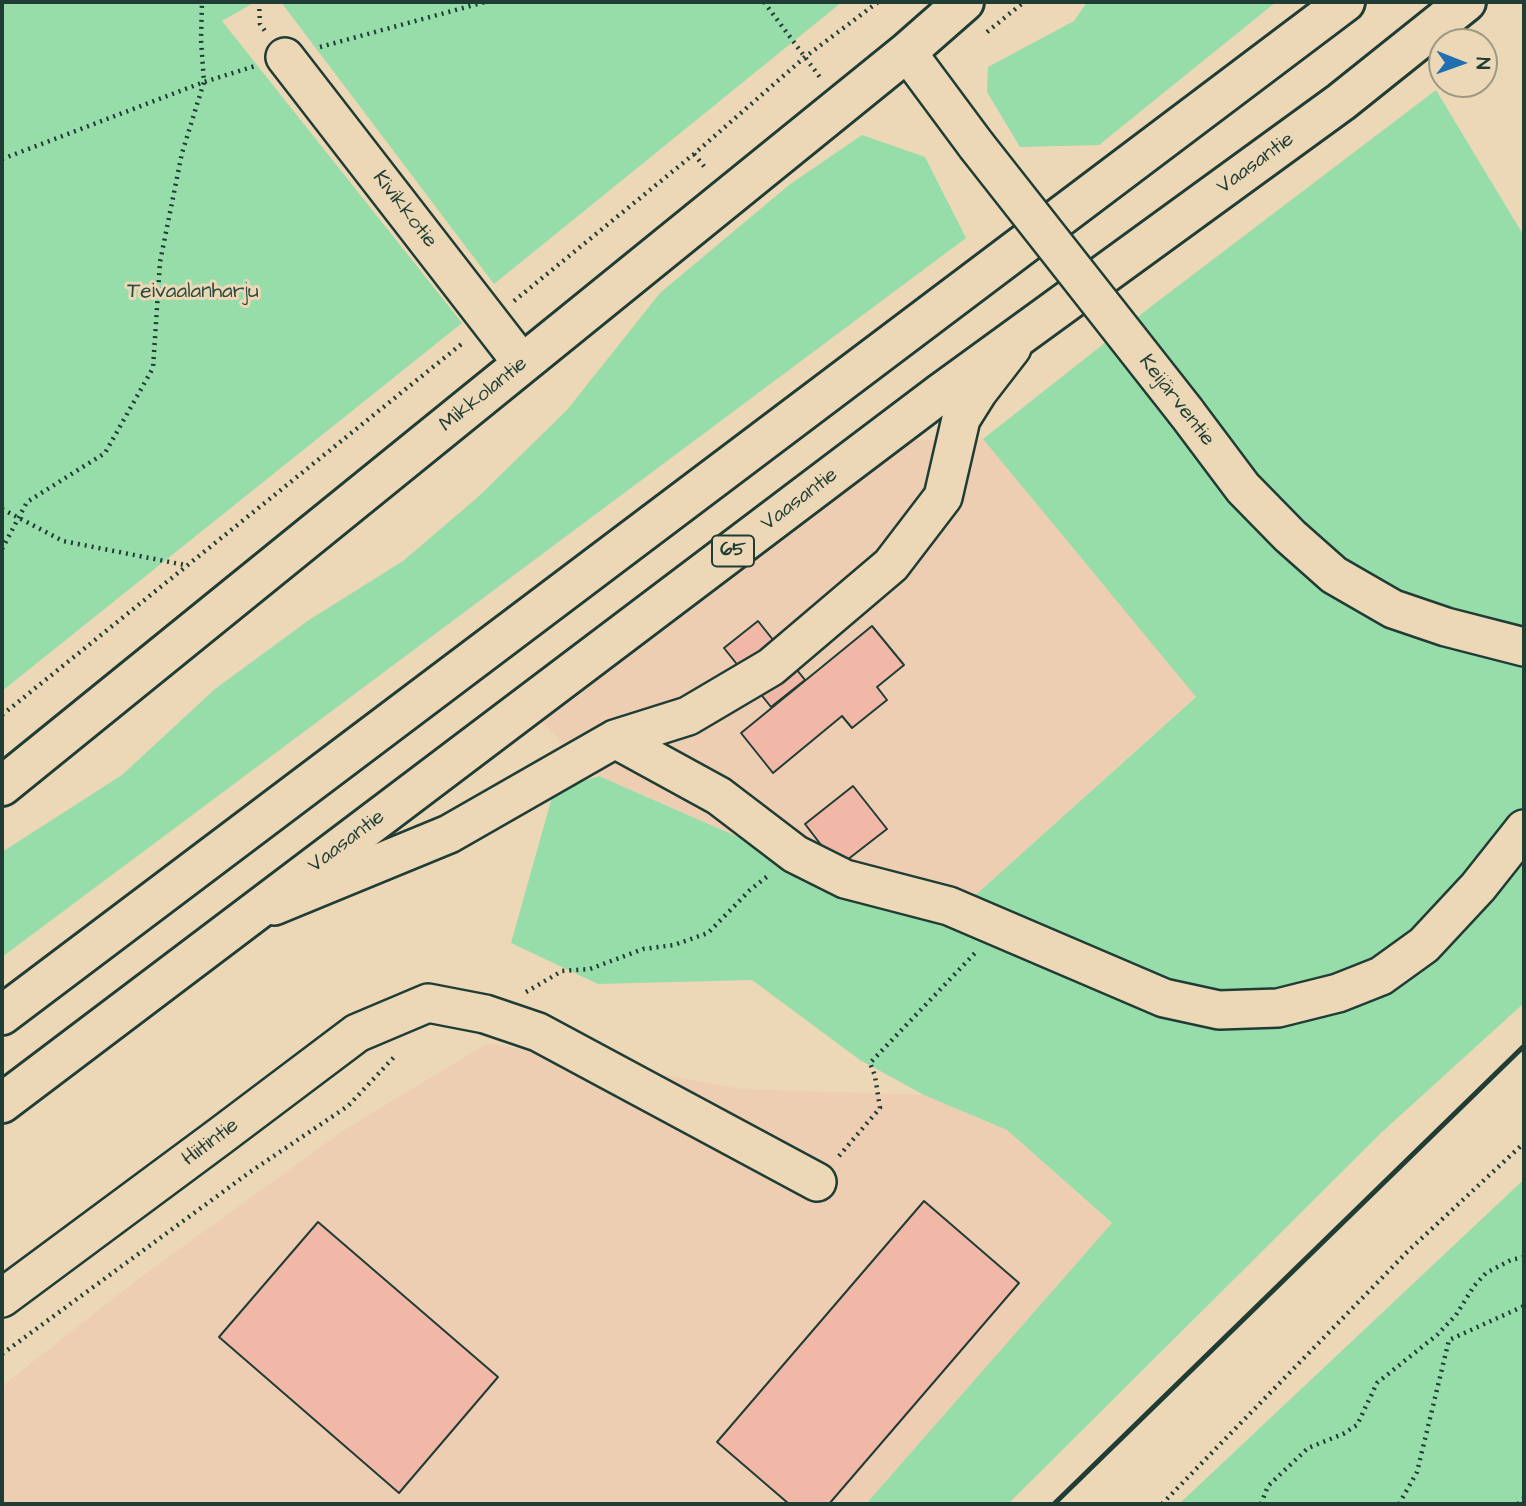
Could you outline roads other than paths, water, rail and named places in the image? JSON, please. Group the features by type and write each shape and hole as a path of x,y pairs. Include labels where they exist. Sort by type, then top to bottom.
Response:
{"main road":[{"name":"Mikkolantie","path":"2,786 908,52 964,2"},
{"path":"2,1015 1345,2"},
{"name":"Vaasantie","path":"2,1102 1024,333 1341,102 1466,2"}],"street":[{"name":"Keijärventie","path":"908,52 976,145 1243,488 1290,537 1334,575 1393,609 1446,627 1524,647"},
{"name":"Kivikkotie","path":"285,57 522,363"},
{"path":"247,917 449,834 615,739 688,716 771,667 891,565 943,497 961,419 978,392 1024,333"},
{"path":"615,739 719,796 795,854 845,879 950,906 1164,998 1219,1010 1278,1008 1338,993 1381,976 1424,945 1478,887 1524,829"},
{"name":"Hiitintie","path":"2,1298 357,1032 428,1003 485,1014 538,1031 817,1182"}],"railway":[{"path":"1054,1504 1524,1046"}],"park label":[{"name":"Teivaalanharju","path":"193,293"}]}
